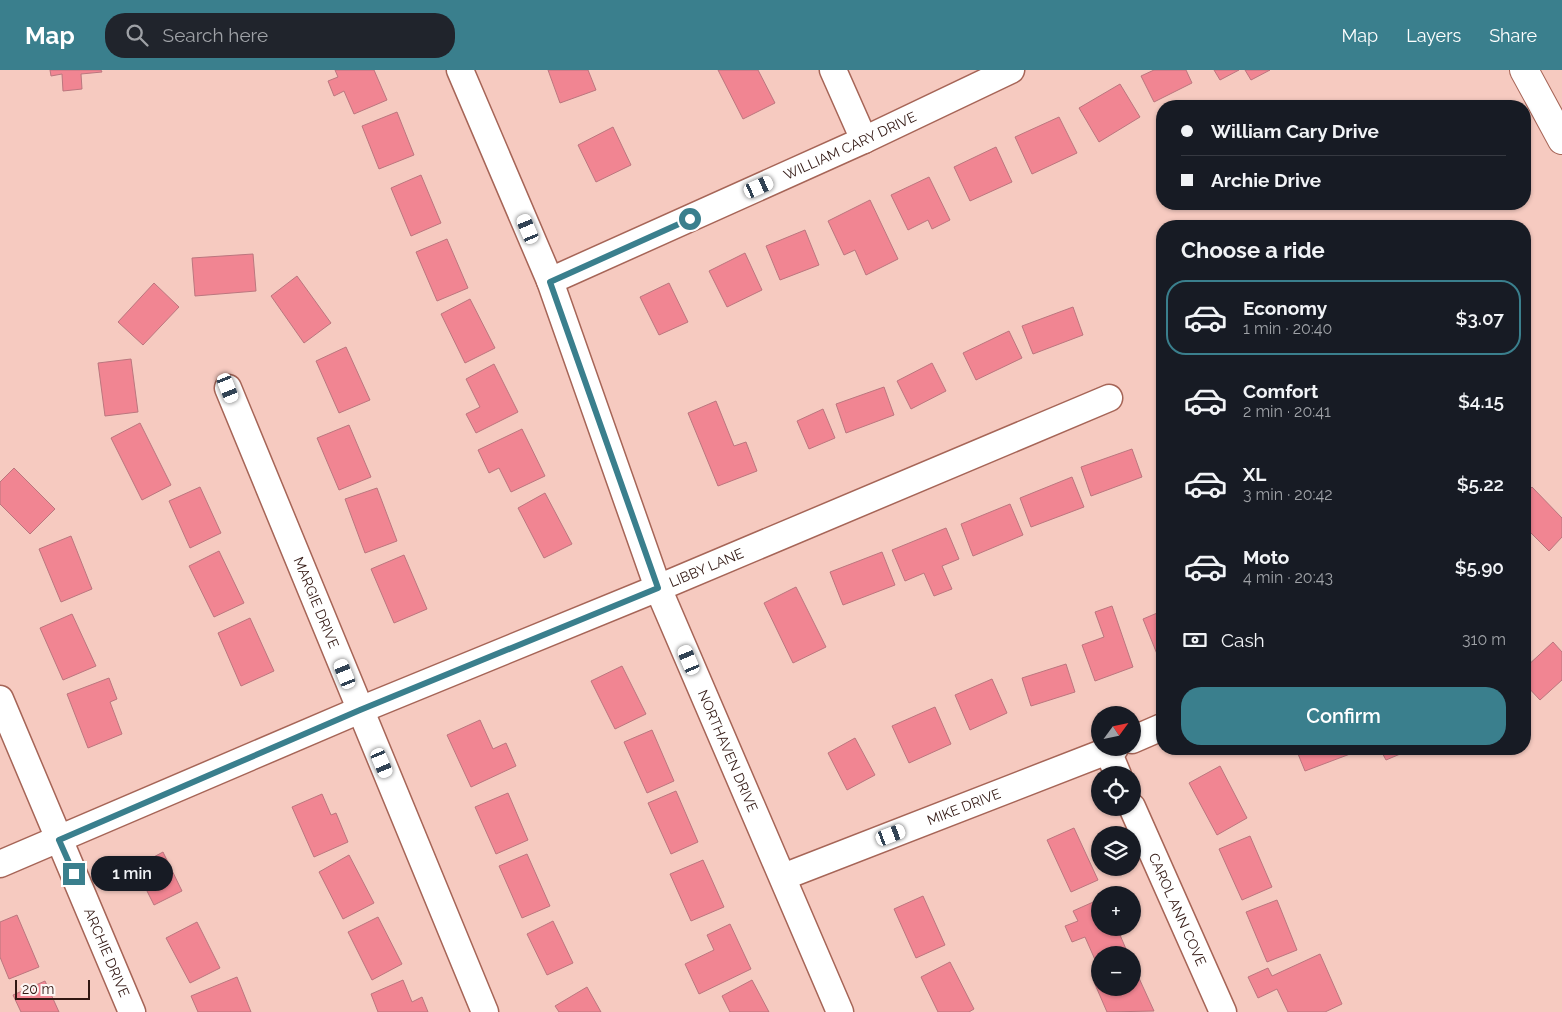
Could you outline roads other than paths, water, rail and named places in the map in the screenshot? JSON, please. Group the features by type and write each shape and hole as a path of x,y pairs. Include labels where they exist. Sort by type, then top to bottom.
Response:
{"street":[{"name":"NORTHAVEN DRIVE","path":"460,70 550,282 658,588 840,1012"},
{"path":"833,70 864,140"},
{"name":"WILLIAM CARY DRIVE","path":"550,282 864,140 1011,70"},
{"path":"1524,70 1562,140"},
{"name":"MARGIE DRIVE","path":"228,388 485,1012"},
{"name":"LIBBY LANE","path":"0,864 360,710 658,588 1109,398"},
{"name":"ARCHIE DRIVE","path":"0,699 132,1012"},
{"path":"1141,736 1156,730"},
{"name":"MIKE DRIVE","path":"783,877 1093,756"},
{"name":"CAROL ANN COVE","path":"1136,816 1223,1012"}]}
